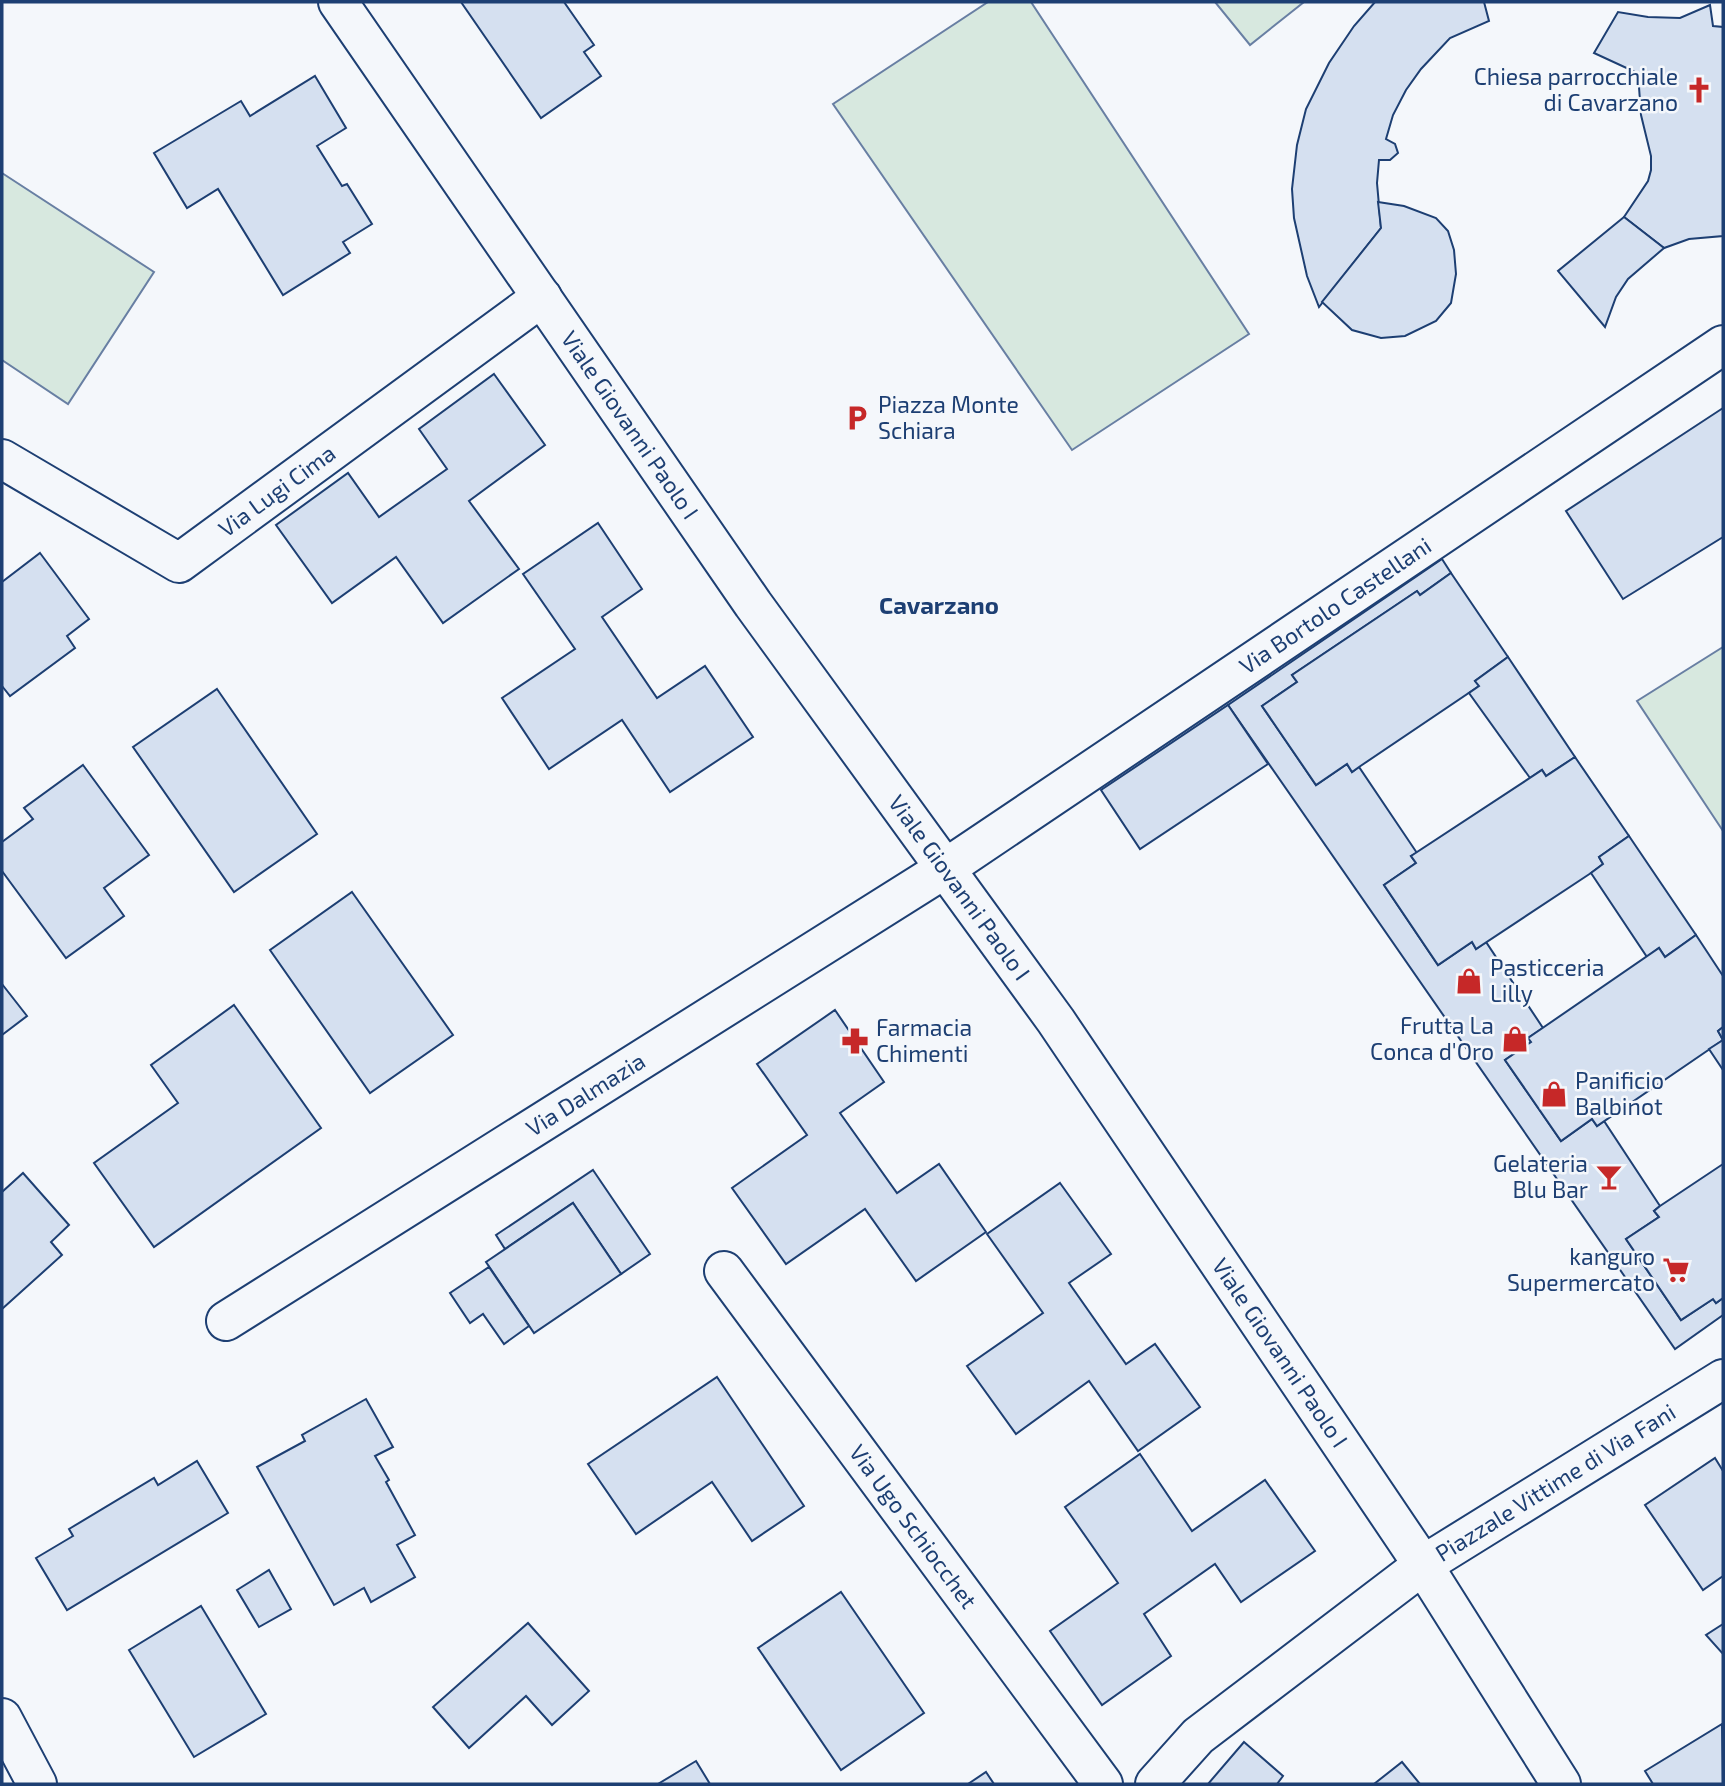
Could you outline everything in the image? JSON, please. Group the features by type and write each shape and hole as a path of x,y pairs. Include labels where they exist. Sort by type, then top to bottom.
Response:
{"street":[{"name":"Viale Giovanni Paolo I","path":"338,2 753,604 1056,1021 1423,1565 1561,1784"},
{"name":"Via Lugi Cima","path":"2,459 179,563 542,297"},
{"name":"Via Bortolo Castellani","path":"946,869 1723,345"},
{"name":"Via Dalmazia","path":"226,1321 946,869"},
{"name":"Via Ugo Schiocchet","path":"724,1271 1103,1784"},
{"name":"Piazzale Vittime di Via Fani","path":"1423,1565 1723,1379"},
{"path":"1155,1784 1198,1736 1423,1565"},
{"path":"2,1718 37,1784"}],"shaded area":[{"path":"988,2 1031,2 1249,334 1072,450 833,104"},
{"path":"1215,2 1304,2 1250,45"},
{"path":"2,173 154,272 68,404 2,360"},
{"path":"1723,647 1723,831 1637,701"}],"building":[{"path":"461,2 564,2 594,45 584,52 601,76 541,118"},
{"path":"1375,2 1484,2 1489,21 1450,38 1421,69 1406,90 1393,115 1386,139 1395,144 1398,153 1390,160 1379,160 1377,183 1381,228 1319,307 1307,276 1294,218 1292,189 1297,145 1306,109 1329,63 1354,26"},
{"path":"1710,5 1713,26 1723,27 1723,236 1689,239 1664,248 1624,217 1648,181 1651,170 1651,156 1641,115 1639,87 1644,76 1594,53 1618,12 1680,18"},
{"path":"315,76 346,128 317,146 342,186 347,184 372,224 343,242 350,253 283,295 218,189 187,208 154,153 241,101 250,116"},
{"path":"1378,202 1404,206 1436,218 1448,231 1454,250 1456,274 1451,303 1436,321 1405,336 1381,338 1352,330 1322,302 1381,228"},
{"path":"1624,217 1664,248 1628,279 1616,297 1605,327 1558,271"},
{"path":"494,374 545,445 469,501 519,569 443,623 396,557 332,603 276,525 348,473 379,517 447,469 419,429"},
{"path":"1723,408 1723,537 1623,599 1566,511"},
{"path":"598,523 642,589 602,617 657,698 705,666 753,737 670,792 622,720 549,769 502,698 575,649 523,574"},
{"path":"40,553 89,619 67,636 75,648 10,696 2,686 2,582"},
{"path":"1442,559 1451,573 1420,595 1417,591 1292,675 1297,682 1262,706 1316,785 1347,764 1352,772 1359,767 1417,853 1411,856 1416,863 1384,885 1438,965 1472,942 1476,949 1486,942 1543,1028 1528,1038 1531,1042 1505,1060 1561,1141 1592,1119 1597,1126 1604,1121 1660,1206 1654,1211 1659,1217 1626,1239 1681,1320 1713,1299 1716,1303 1723,1298 1723,1315 1675,1349 1228,705"},
{"path":"1451,573 1508,657 1475,681 1479,686 1352,772 1347,764 1316,785 1262,706 1297,682 1292,675 1417,591 1420,595"},
{"path":"1508,657 1575,757 1546,776 1542,770 1530,778 1469,693 1479,686 1475,681"},
{"path":"217,689 317,834 234,892 133,747"},
{"path":"1228,705 1268,764 1140,849 1101,790"},
{"path":"1575,757 1629,836 1599,857 1603,864 1591,873 1476,949 1472,942 1438,965 1384,885 1416,863 1411,856 1542,770 1546,776"},
{"path":"83,765 149,855 104,888 124,916 66,958 2,871 2,842 33,819 24,808"},
{"path":"1629,836 1696,935 1665,957 1659,948 1647,957 1591,873 1603,864 1599,857"},
{"path":"352,892 453,1035 370,1093 270,950"},
{"path":"1696,935 1723,976 1723,1027 1718,1031 1723,1040 1597,1126 1592,1119 1561,1141 1505,1060 1531,1042 1528,1038 1659,948 1665,957"},
{"path":"2,984 27,1016 2,1035"},
{"path":"234,1005 321,1128 154,1247 94,1163 178,1103 151,1065"},
{"path":"835,1010 884,1082 840,1113 897,1193 939,1164 986,1232 916,1281 865,1209 786,1264 732,1188 807,1135 757,1064"},
{"path":"1723,1027 1723,1040 1718,1031"},
{"path":"1723,1040 1723,1070 1709,1049"},
{"path":"1723,1164 1723,1298 1716,1303 1713,1299 1681,1320 1626,1239 1659,1217 1654,1211 1660,1206"},
{"path":"593,1170 650,1254 621,1274 573,1203 505,1249 496,1235"},
{"path":"23,1173 69,1225 51,1242 62,1255 2,1309 2,1192"},
{"path":"1060,1183 1111,1254 1069,1283 1126,1364 1155,1344 1200,1407 1138,1451 1089,1381 1016,1434 967,1366 1043,1313 987,1234"},
{"path":"573,1203 621,1274 534,1333 486,1262"},
{"path":"489,1267 529,1326 504,1344 483,1314 470,1323 450,1293"},
{"path":"717,1377 804,1506 752,1541 712,1482 636,1534 588,1464"},
{"path":"366,1399 393,1447 375,1456 415,1535 397,1545 415,1577 371,1602 364,1588 334,1605 257,1467 305,1441 302,1435"},
{"path":"1140,1454 1192,1531 1265,1480 1315,1551 1241,1602 1215,1564 1144,1614 1171,1656 1102,1705 1050,1631 1118,1583 1065,1507"},
{"path":"1715,1458 1723,1471 1723,1576 1703,1590 1645,1505"},
{"path":"197,1461 228,1513 67,1610 36,1558 73,1536 69,1529 154,1478 158,1485"},
{"path":"269,1570 291,1609 259,1627 237,1590"},
{"path":"841,1592 924,1713 841,1770 758,1648"},
{"path":"201,1606 266,1714 194,1757 129,1650"},
{"path":"528,1623 589,1691 552,1725 526,1696 469,1748 433,1707"},
{"path":"1723,1624 1723,1654 1706,1635"},
{"path":"1722,1724 1723,1784 1653,1784 1645,1771"},
{"path":"1244,1742 1283,1776 1277,1784 1208,1784"},
{"path":"696,1761 710,1784 658,1784"},
{"path":"1402,1762 1420,1784 1374,1784"},
{"path":"986,1772 994,1784 968,1784"}],"place":[{"name":"Chiesa parrocchiale di Cavarzano","path":"1699,90"},
{"name":"Piazza Monte Schiara","path":"857,418"},
{"name":"Pasticceria Lilly","path":"1469,981"},
{"name":"Frutta La Conca d'Oro","path":"1515,1039"},
{"name":"Farmacia Chimenti","path":"855,1041"},
{"name":"Panificio Balbinot","path":"1554,1094"},
{"name":"Gelateria Blu Bar","path":"1609,1177"},
{"name":"kanguro Supermercato","path":"1676,1270"}],"district":[{"name":"Cavarzano","path":"939,606"}]}
